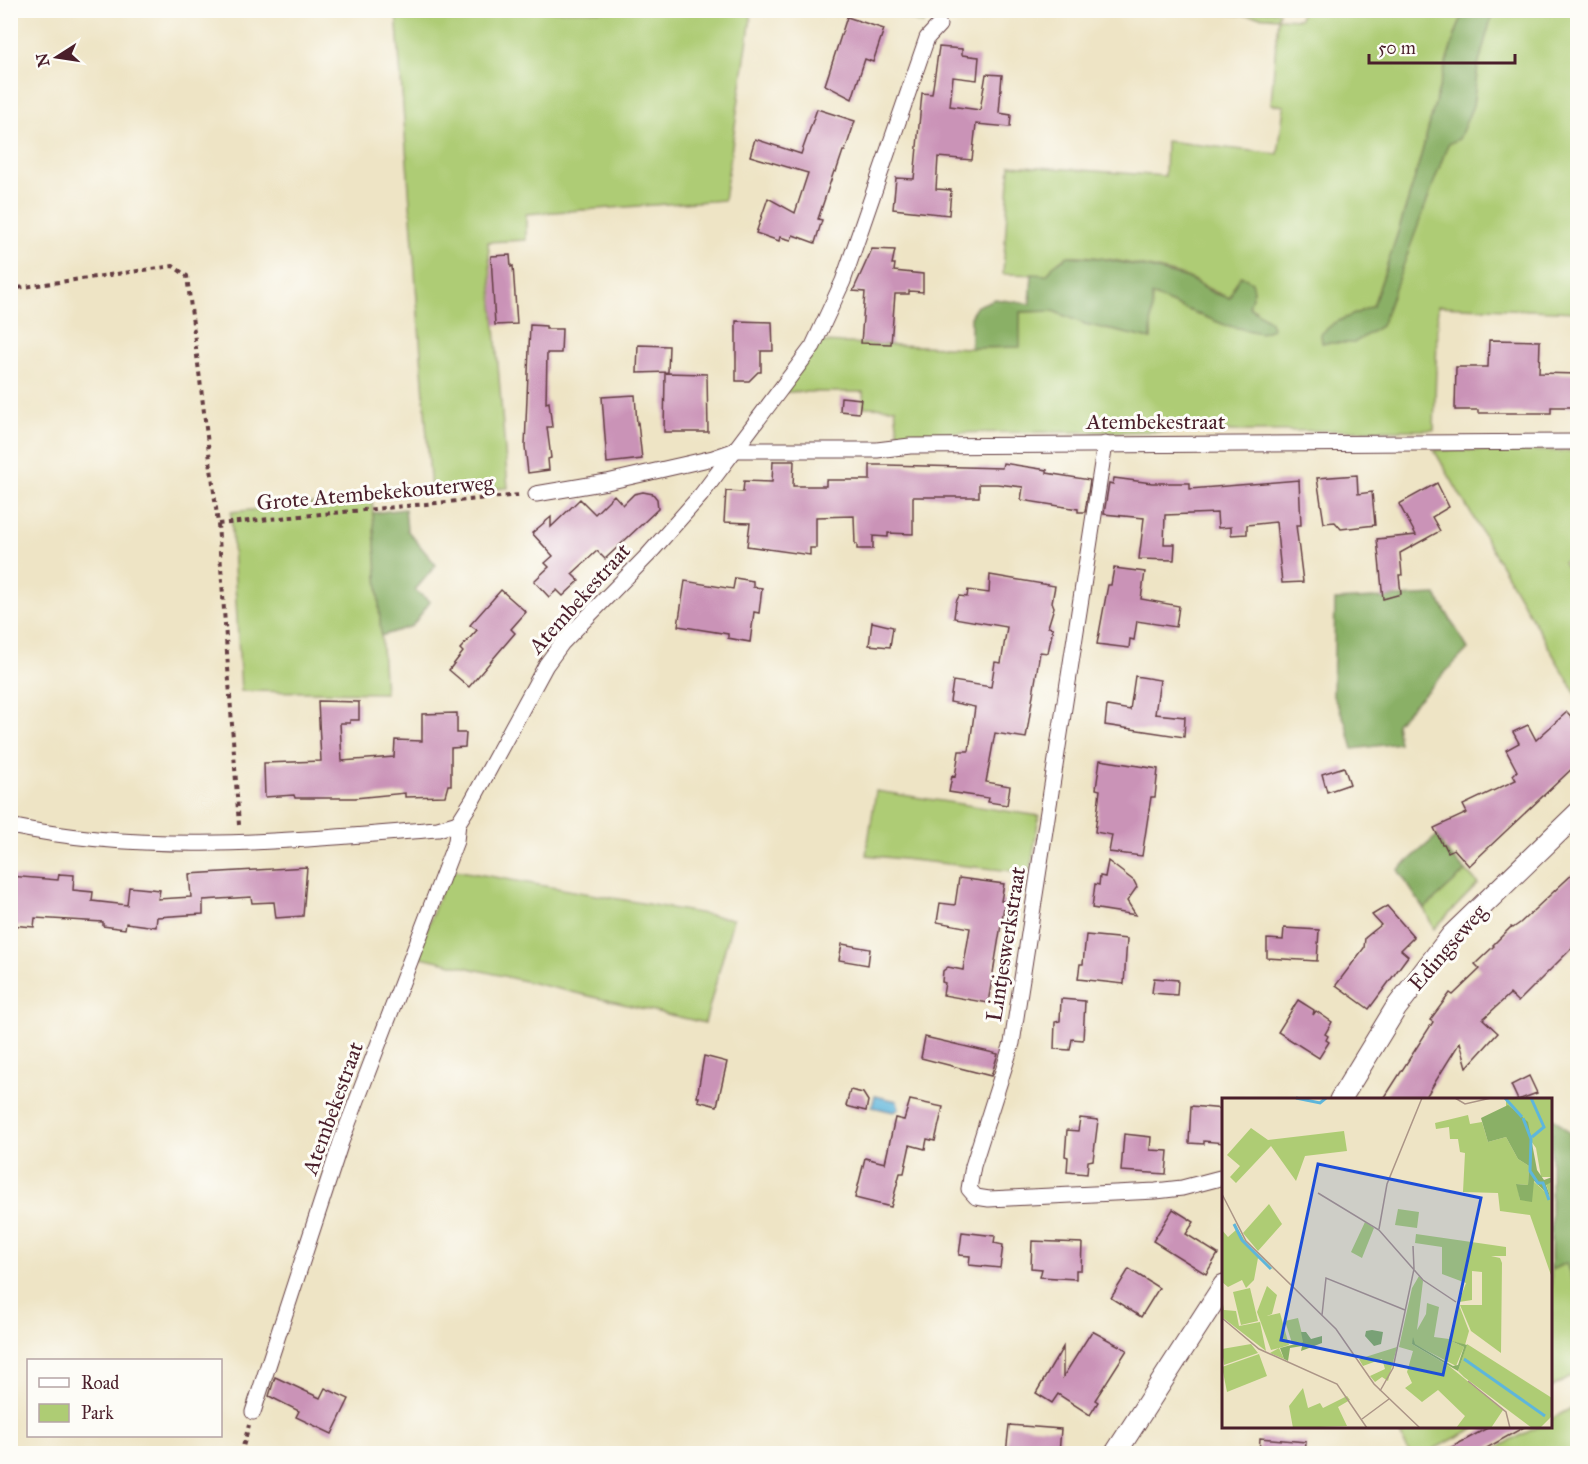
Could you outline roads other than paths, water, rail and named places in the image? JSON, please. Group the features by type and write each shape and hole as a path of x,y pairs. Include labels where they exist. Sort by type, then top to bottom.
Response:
{"main road":[{"name":"Edingseweg","path":"1342,1098 1396,1008 1452,935 1578,813"},
{"path":"1115,1454 1222,1288"}],"street":[{"name":"Atembekestraat","path":"253,1412 341,1142 456,841 458,823 546,665 562,643 648,555 701,495 813,346 843,281 927,38 939,25"},
{"name":"Atembekestraat","path":"536,494 607,482 713,458 736,450 877,450 910,446 1104,444 1578,442"},
{"name":"Lintjeswerkstraat","path":"1104,444 1012,1043 973,1166 969,1189 976,1197 989,1199 1132,1193 1182,1188 1222,1178"},
{"path":"10,826 49,834 175,845 328,838 438,829 458,823"}],"water":[{"path":"875,1096 897,1101 899,1108 894,1112 872,1107"}]}
